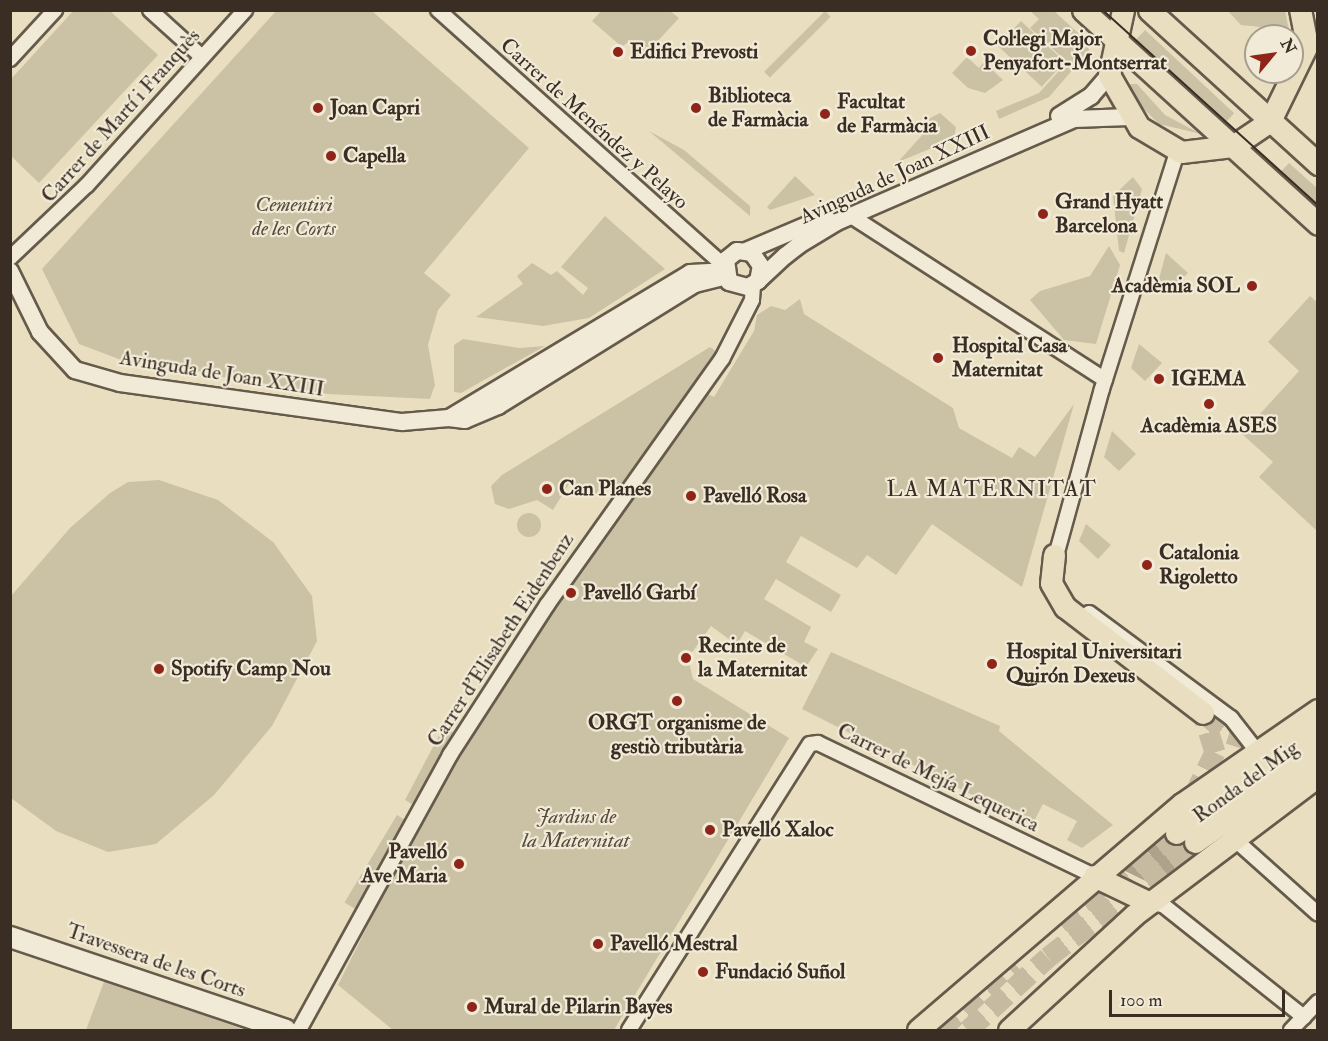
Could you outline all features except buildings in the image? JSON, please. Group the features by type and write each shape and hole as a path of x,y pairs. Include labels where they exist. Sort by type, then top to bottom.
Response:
{"main road":[{"path":"1083,10 1317,224"},
{"path":"1123,10 1113,37 1109,75 1130,117 1177,152 1233,146 1270,121 1307,45"},
{"path":"1149,10 1317,164"},
{"path":"1300,10 1307,45 1317,64"},
{"path":"1054,555 1052,583 1065,607 1203,713"},
{"path":"918,1030 1094,876 1220,775 1255,749 1317,710"},
{"path":"1220,775 1317,722"},
{"name":"Ronda del Mig","path":"1317,732 1185,838 1317,755"},
{"path":"1276,804 1317,765"},
{"path":"1009,1030 1150,903 1232,837 1317,777"},
{"path":"1094,876 1150,903"},
{"name":"Travessera de les Corts","path":"10,937 286,1030"},
{"path":"992,1030 1098,949"}],"street":[{"path":"10,59 55,10"},
{"path":"150,10 199,55"},
{"name":"Carrer de Martí i Franquès","path":"199,55 235,10"},
{"name":"Carrer de Martí i Franquès","path":"10,258 25,246 199,55 245,10"},
{"name":"Carrer de Menéndez y Pelayo","path":"438,10 724,271"},
{"name":"Avinguda de Joan XXIII","path":"746,251 1069,112 1109,75"},
{"name":"Avinguda de Joan XXIII","path":"756,283 798,244 851,216 1074,119 1130,117"},
{"path":"1177,152 1105,380 1054,555 1064,594 1231,718 1255,749"},
{"path":"851,216 1105,380"},
{"path":"746,251 761,266 756,283 735,287 724,271 733,254 746,251"},
{"name":"Avinguda de Joan XXIII","path":"449,418 699,269 724,271"},
{"name":"Avinguda de Joan XXIII","path":"10,271 52,350 85,374 386,421 449,418 465,420 498,406 695,284 724,271"},
{"name":"Carrer d'Elisabeth Eidenbenz","path":"299,1030 450,755 546,605 722,359 752,300 756,283"},
{"name":"Avinguda de Joan XXIII","path":"10,291 25,301"},
{"name":"Carrer de Mejía Lequerica","path":"629,1030 810,744 818,743 1094,876"},
{"path":"1232,837 1317,914"},
{"path":"1150,903 1163,905 1304,1017"},
{"path":"1292,1030 1317,1002"}],"green space":[{"path":"74,10 110,11 158,55 39,183 11,156 11,79"},
{"name":"Cementiri de les Corts","path":"277,10 372,11 529,148 424,273 451,295 438,310 428,345 435,385 430,399 328,394 124,361 79,344 42,269"},
{"path":"602,10 670,11 679,18 644,56 628,42 622,47 592,21"},
{"path":"825,11 831,17 770,77 764,72"},
{"path":"1030,11 1054,11 1087,41 1089,51 1049,97 999,119 996,111 1039,93 1067,62 1030,28 1039,19"},
{"path":"1228,11 1285,11 1288,24 1244,24 1241,25"},
{"path":"1021,21 1065,62 1042,87 998,46"},
{"path":"1145,30 1234,113 1220,129 1131,45"},
{"path":"967,57 979,68 984,62 1003,80 985,93 968,88 952,73"},
{"path":"1128,84 1137,84 1165,115 1201,134 1159,124 1140,105"},
{"path":"940,113 956,127 954,139 898,162 932,124 928,119"},
{"path":"649,131 684,150 750,206 750,216"},
{"path":"1289,163 1317,188 1317,215 1276,177"},
{"path":"795,176 815,195 770,210 767,207"},
{"path":"1133,177 1142,189 1124,253 1119,251 1113,196"},
{"path":"605,216 665,269 589,318 543,326 476,317 523,284 517,276 532,263 551,275 557,271 583,295 588,288 561,267"},
{"path":"1109,246 1120,265 1096,344 1064,340 1030,300 1040,291 1090,276"},
{"path":"1166,253 1188,273 1170,290 1159,279"},
{"path":"1310,296 1318,303 1317,531 1259,477 1273,462 1242,434 1299,371 1268,342"},
{"name":"Jardins de la Maternitat","path":"800,299 804,314 953,408 959,428 1012,458 1019,447 1035,457 1074,404 1022,587 932,524 896,575 867,555 857,568 801,536 786,562 841,595 831,612 776,579 764,599 811,627 804,642 818,649 806,667 745,631 737,645 711,626 688,658 693,679 789,738 614,1030 393,1030 338,985 427,807 575,576 706,393 714,397 754,331 757,315 771,306 785,310"},
{"path":"463,339 519,348 545,346 461,393 454,392 454,345"},
{"path":"1139,344 1162,363 1145,381 1131,368"},
{"path":"710,347 717,352 615,492 604,484 594,498 569,484 553,510 537,500 509,509 495,504 491,486 502,475"},
{"path":"1112,431 1136,454 1119,471 1104,457"},
{"name":"Spotify Camp Nou","path":"159,480 218,500 273,542 312,596 317,641 272,726 214,795 156,844 108,852 56,831 11,798 11,596 70,528 110,493 128,482"},
{"path":"529,513 537,517 541,525 537,533 529,537 521,533 517,525 521,517"},
{"path":"1086,524 1111,545 1098,559 1079,541"},
{"path":"831,652 1000,726 999,731 1113,825 1082,848 1067,840 1077,821 1043,804 1032,825 802,709"},
{"path":"444,726 456,734 415,806 405,800"},
{"path":"397,815 407,821 355,909 344,902"},
{"path":"105,979 245,1030 86,1030"}],"shaded area":[{"path":"1164,828 1202,847 1154,885 1117,867"}],"tunnel":[{"path":"1193,797 1215,752 1203,713"},
{"path":"1206,715 1229,733 1262,744"},
{"path":"1059,922 1176,833"},
{"path":"968,1030 1048,957 1195,842"},
{"path":"940,1030 1013,961"}],"tram line":[{"path":"1103,10 1318,205"}],"place":[{"name":"Col·legi Major Penyafort-Montserrat","path":"971,51"},
{"name":"Edifici Prevosti","path":"618,52"},
{"name":"Joan Capri","path":"318,108"},
{"name":"Biblioteca de Farmàcia","path":"696,108"},
{"name":"Facultat de Farmàcia","path":"825,114"},
{"name":"Capella","path":"331,156"},
{"name":"Grand Hyatt Barcelona","path":"1043,214"},
{"name":"Acadèmia SOL","path":"1252,286"},
{"name":"Hospital Casa Maternitat","path":"938,358"},
{"name":"IGEMA","path":"1159,379"},
{"name":"Acadèmia ASES","path":"1209,404"},
{"name":"Can Planes","path":"547,489"},
{"name":"Pavelló Rosa","path":"691,496"},
{"name":"Catalonia Rigoletto","path":"1147,565"},
{"name":"Pavelló Garbí","path":"571,593"},
{"name":"Recinte de la Maternitat","path":"686,658"},
{"name":"Hospital Universitari Quirón Dexeus","path":"992,664"},
{"name":"Spotify Camp Nou","path":"159,669"},
{"name":"ORGT organisme de gestiò tributària","path":"677,701"},
{"name":"Pavelló Xaloc","path":"710,830"},
{"name":"Pavelló Ave Maria","path":"459,864"},
{"name":"Pavelló Mestral","path":"598,944"},
{"name":"Fundació Suñol","path":"703,972"},
{"name":"Mural de Pilarin Bayes","path":"472,1007"}],"district":[{"name":"LA MATERNITAT","path":"992,490"}]}
